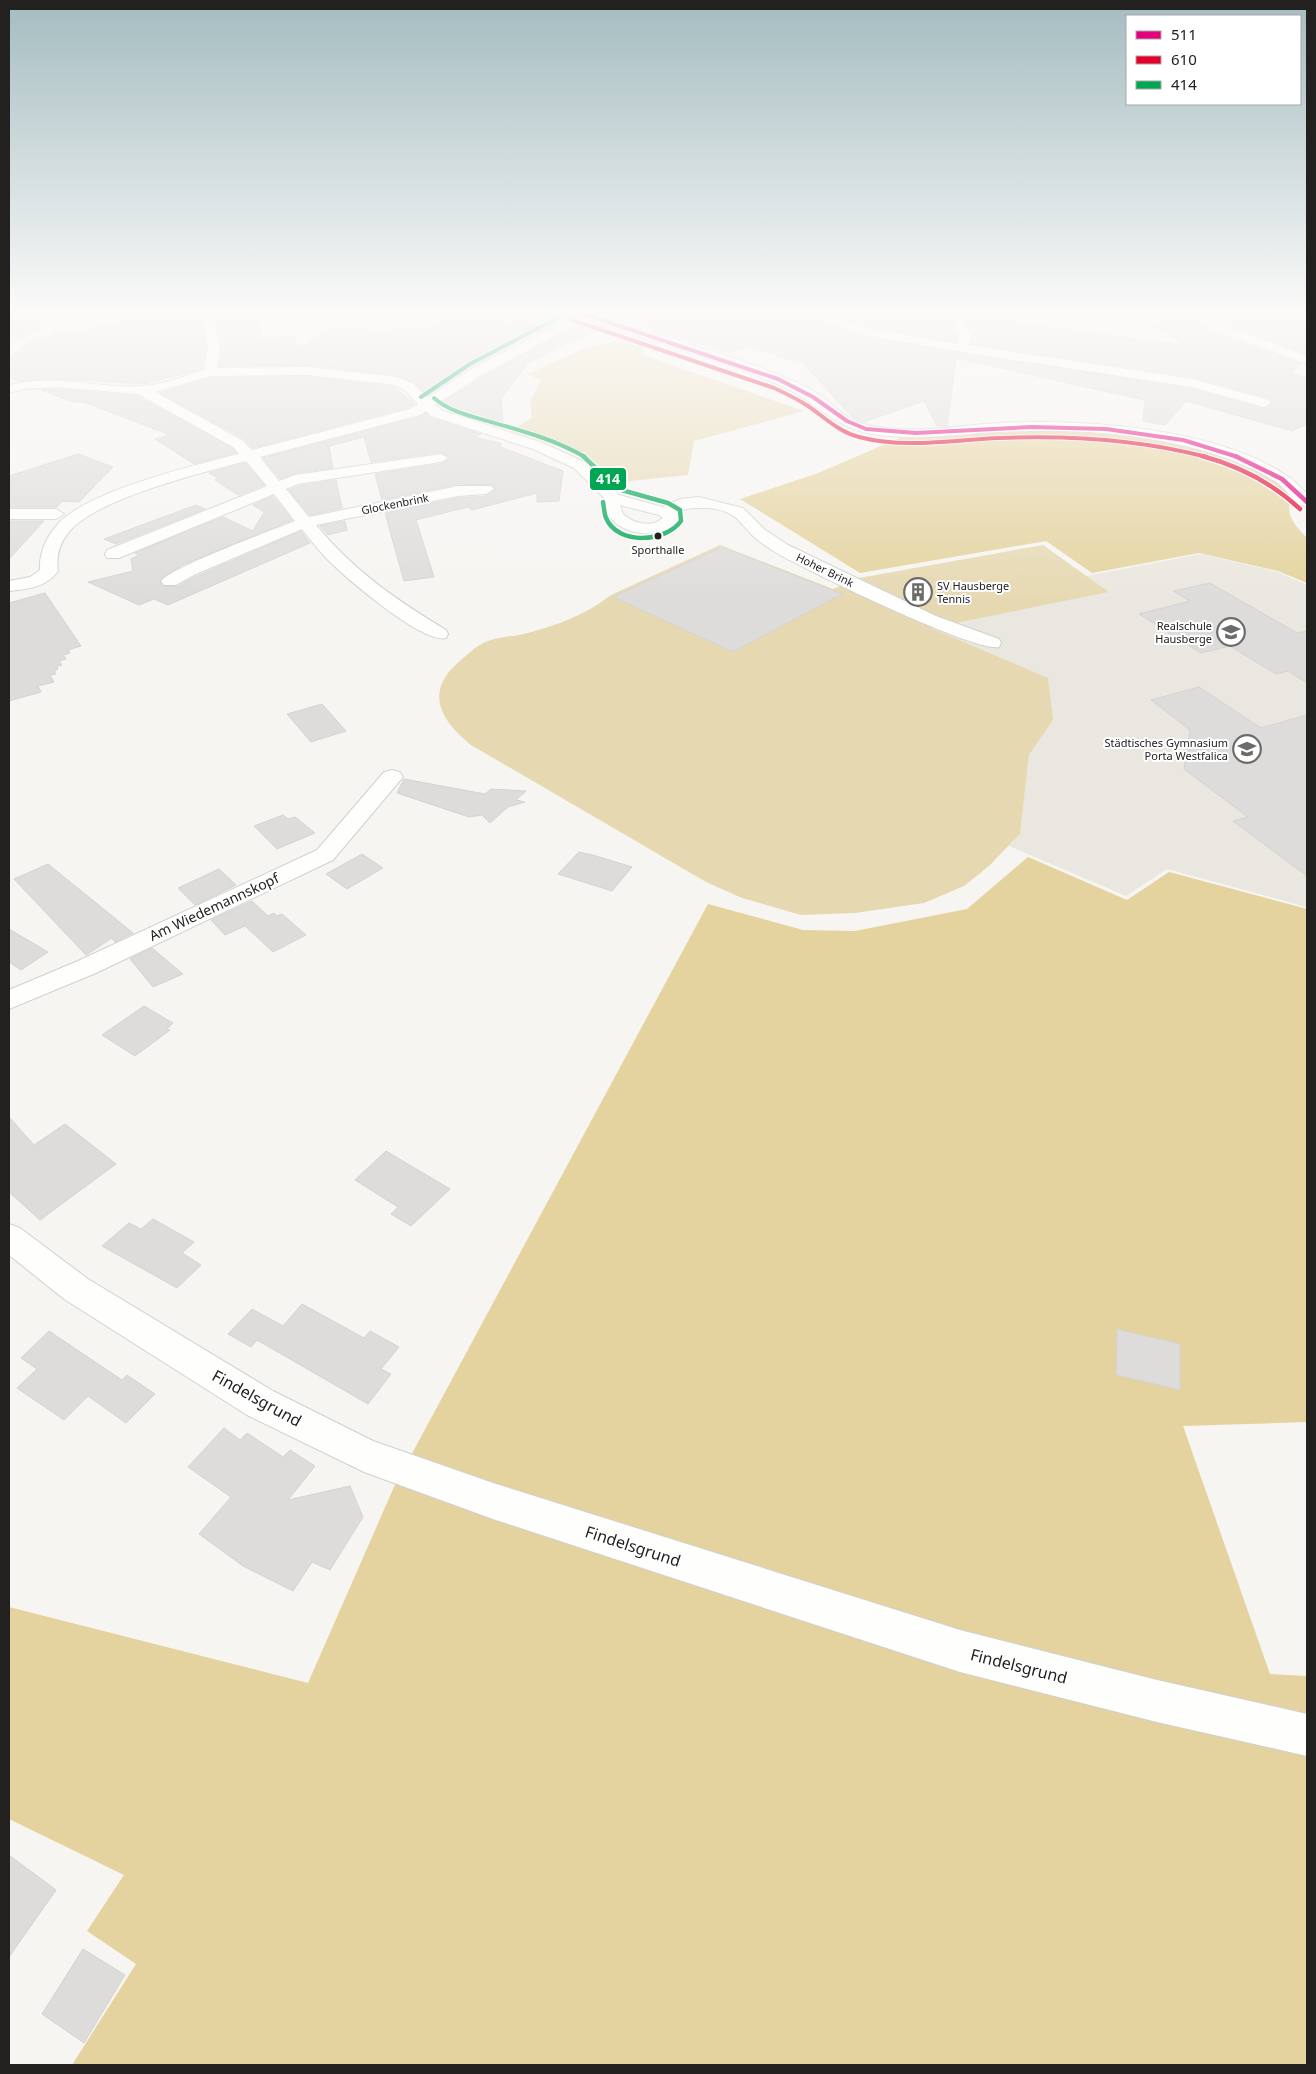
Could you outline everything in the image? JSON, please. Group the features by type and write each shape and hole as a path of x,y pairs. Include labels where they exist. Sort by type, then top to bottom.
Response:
{"street":[{"path":"173,408 238,444 250,455 331,554 360,581 394,606 439,634"},
{"path":"9,586 33,583 45,576 50,571 48,559 52,544 64,527 80,515 137,488 250,455 394,419 420,408"},
{"path":"431,408 444,416 538,446 579,465 613,498 665,512 672,516 670,522 663,527 654,529 634,527 623,523 611,503 613,498"},
{"path":"828,408 854,426 888,432 930,434 1049,426 1121,430 1222,452 1263,468 1289,483 1307,502"},
{"path":"113,554 128,550 295,480 441,458"},
{"name":"Glockenbrink","path":"170,581 190,570 304,523 458,491 486,490"},
{"name":"Hoher Brink","path":"665,512 686,502 699,502 737,511 758,532 782,548 930,620 992,643"},
{"path":"9,514 56,514"},
{"name":"Am Wiedemannskopf","path":"9,1000 86,968 325,855 392,777"},
{"name":"Findelsgrund","path":"9,1237 76,1290 260,1402 364,1455 493,1501 960,1651 1156,1702 1307,1735"}],"shaded area":[{"path":"531,408 795,408 804,411 694,441 688,475 621,482 595,464 568,451 510,431 532,418"},
{"path":"1012,428 1117,431 1218,452 1284,485 1301,503 1289,506 1289,511 1292,520 1307,538 1307,583 1278,571 1199,553 1092,573 1046,541 860,573 740,499 818,473 904,436"},
{"path":"720,545 833,589 859,578 1043,545 1109,592 931,628 1048,678 1053,720 1029,755 1020,834 989,866 964,886 924,903 855,913 801,915 742,898 706,882 471,745 450,725 440,704 439,693 450,670 478,646 490,640 524,634 570,619 611,595"},
{"path":"1200,554 1278,572 1307,585 1307,907 1167,869 1126,896 1009,846 1020,834 1029,755 1053,720 930,628 1108,592 1086,576"},
{"path":"1028,857 1127,900 1169,872 1307,909 1307,1422 1183,1426 1270,1674 1307,1676 1307,2065 72,2065 136,1964 87,1931 124,1875 9,1819 9,1607 308,1683 394,1487 708,904 803,930 855,931 967,909"}],"building":[{"path":"99,408 159,408 232,448 236,453 194,464 155,439 170,435"},
{"path":"187,408 406,408 253,448 244,439"},
{"path":"446,408 502,408 503,424 498,426"},
{"path":"844,408 905,408 864,422 853,418"},
{"path":"928,408 949,408 947,426 937,426"},
{"path":"1144,408 1180,408 1165,425 1143,421"},
{"path":"1210,408 1307,408 1307,424 1292,431"},
{"path":"426,413 430,418 481,434 475,437 502,444 498,446 563,471 559,501 537,502 537,493 472,510 468,507 416,520 434,577 404,581 385,513 458,498 486,496 496,489 492,485 458,484 382,500 375,474 441,464 450,457 441,452 371,462 364,437 329,446 333,468 295,473 280,479 263,458 420,417"},
{"path":"78,454 113,467 79,502 62,501 57,507 9,507 9,476"},
{"path":"245,463 264,485 238,495 215,480 219,479 209,473"},
{"path":"336,480 342,508 310,515 289,490 299,486"},
{"path":"273,496 292,520 182,565 160,580 162,586 177,587 197,576 301,531 310,543 168,605 154,599 139,605 88,582 133,571 131,559 139,555 135,553 223,517 253,531 264,512 253,505"},
{"path":"196,505 205,509 116,544 104,539"},
{"path":"9,521 44,521 9,559"},
{"path":"345,521 347,530 328,535 320,526"},
{"path":"722,547 842,594 733,652 613,597"},
{"name":"Realschule Hausberge","path":"1210,583 1297,633 1307,631 1307,683 1288,671 1276,674 1230,646 1201,653 1139,614 1190,601 1173,591"},
{"path":"45,593 81,646 68,650 70,653 63,655 66,659 59,661 62,665 57,666 58,669 54,671 56,674 50,675 54,682 38,686 41,692 9,701 9,603"},
{"name":"Städtisches Gymnasium Porta Westfalica","path":"1199,687 1261,728 1307,715 1307,876 1233,821 1248,817 1184,769 1190,730 1151,700"},
{"path":"322,704 346,731 311,742 287,714"},
{"path":"404,779 485,794 491,789 526,791 516,800 525,802 508,807 490,823 482,815 469,817 397,793"},
{"path":"283,815 288,819 295,817 315,833 277,849 254,826"},
{"path":"579,852 632,867 612,891 558,874"},
{"path":"362,854 383,868 347,889 326,874"},
{"path":"48,864 133,933 115,942 112,938 86,955 14,879"},
{"path":"219,869 236,885 195,905 178,888"},
{"path":"252,901 268,916 274,913 277,916 282,914 306,935 273,952 245,926 225,935 211,920"},
{"path":"9,929 48,952 21,970 9,962"},
{"path":"152,948 183,974 153,987 130,959"},
{"path":"144,1006 173,1023 167,1029 170,1030 135,1056 102,1035"},
{"path":"9,1117 34,1145 65,1124 116,1164 40,1220 9,1192"},
{"path":"386,1151 450,1189 411,1226 391,1214 398,1207 355,1180"},
{"path":"153,1219 194,1242 182,1253 201,1265 177,1288 102,1246 129,1223 141,1229"},
{"path":"302,1304 364,1338 370,1331 399,1347 381,1369 391,1374 368,1404 257,1340 251,1347 228,1334 252,1309 283,1326"},
{"path":"1117,1329 1180,1344 1180,1390 1116,1375"},
{"path":"49,1331 122,1380 127,1375 155,1394 126,1423 88,1396 64,1420 17,1388 37,1369 21,1358"},
{"path":"224,1428 240,1440 247,1433 283,1457 290,1450 315,1466 288,1500 350,1486 363,1517 330,1570 312,1562 293,1591 243,1566 199,1534 231,1497 188,1467"},
{"path":"9,1855 56,1890 9,1957"},
{"path":"83,1949 125,1975 84,2043 42,2014"}],"transit line":[{"name":"414","path":"449,408 542,437 584,456 618,489 668,503 680,510 681,521 675,530 662,536 647,538 631,536 616,530 606,519 603,502"},
{"name":"610","path":"811,408 850,434 866,439 883,441 932,442 999,438 1068,437 1105,439 1177,449 1212,458 1245,471 1278,489 1300,509"},
{"name":"511","path":"828,408 859,427 883,431 916,433 998,428 1068,427 1145,433 1183,440 1219,450 1253,463 1289,484 1307,502"}],"place":[{"name":"Sporthalle","path":"658,536"},
{"name":"SV Hausberge Tennis","path":"918,592"},
{"name":"Realschule Hausberge","path":"1231,632"},
{"name":"Städtisches Gymnasium Porta Westfalica","path":"1247,749"}]}
